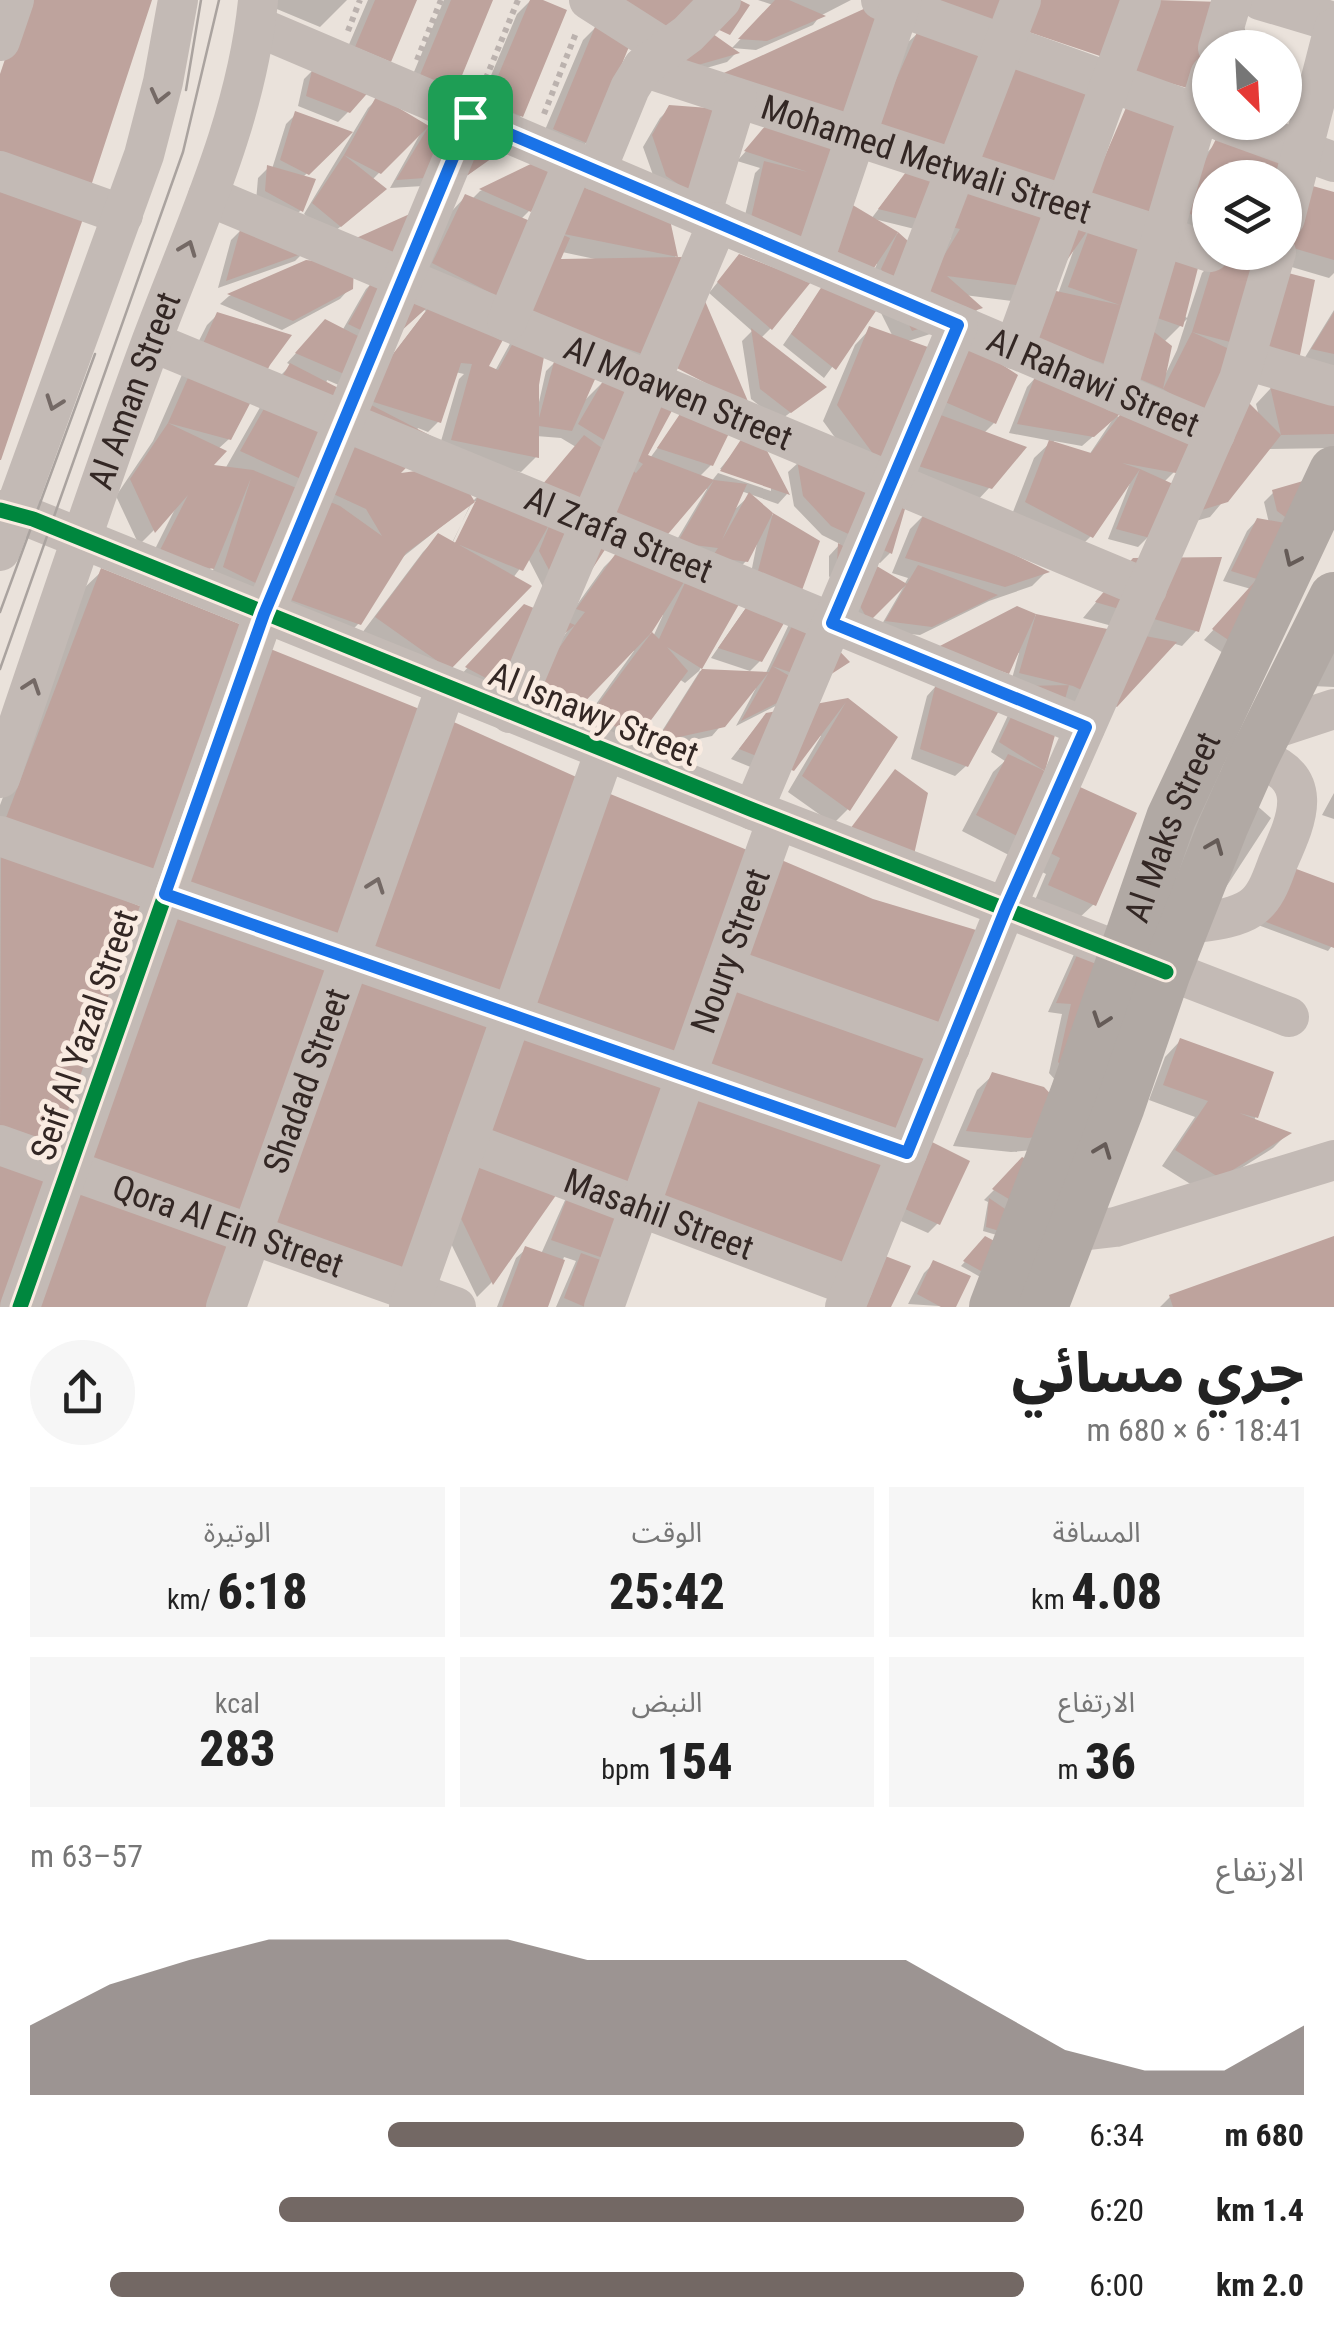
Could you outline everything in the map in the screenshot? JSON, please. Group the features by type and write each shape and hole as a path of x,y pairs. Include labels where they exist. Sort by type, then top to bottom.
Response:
{"main road":[{"name":"Al Maks Street","path":"1043,1307 1072,1232 1144,963 1170,818 1334,471"},
{"name":"Al Maks Street","path":"994,1307 1075,1094 1144,963 1184,925 1260,744 1334,597"}],"street":[{"path":"0,40 14,0"},
{"name":"Al Aman Street","path":"4,525 144,155 178,0"},
{"name":"Mohamed Metwali Street","path":"590,0 654,58 737,98 1192,246"},
{"path":"507,321 585,166 630,88 654,58 688,34 721,0"},
{"path":"905,302 1021,0"},
{"path":"1014,348 1141,0"},
{"path":"1223,30 1232,0"},
{"path":"1260,0 1334,25 1318,156 1302,186"},
{"path":"813,263 856,136 894,2 1192,111"},
{"name":"Al Aman Street","path":"0,778 152,342 238,112 257,13"},
{"name":"Al Rahawi Street","path":"257,13 406,89 1215,434"},
{"path":"510,712 650,380 709,219 737,98"},
{"name":"Seif Al Yazal Street","path":"20,1307 264,614 470,117"},
{"path":"1116,392 1162,237 1202,140"},
{"path":"1273,140 1318,156"},
{"path":"0,171 122,215"},
{"name":"Al Moawen Street","path":"208,196 1147,589"},
{"path":"849,1297 1006,908 1246,360 1271,270"},
{"name":"Noury Street","path":"604,1307 725,966 765,815 832,623 958,325"},
{"name":"Al Zrafa Street","path":"152,342 1086,727"},
{"path":"1246,360 1334,386"},
{"name":"Al Isnawy Street","path":"4,525 33,519 765,815 1289,1017"},
{"name":"Shadad Street","path":"226,1307 446,687"},
{"path":"1184,925 1238,914 1264,895 1298,816 1288,777 1260,744 1334,709"},
{"path":"412,1300 605,751"},
{"path":"0,836 907,1153"},
{"path":"725,966 950,1047"},
{"name":"Masahil Street","path":"467,1142 639,1207 849,1297"},
{"name":"Qora Al Ein Street","path":"0,1145 252,1234 412,1300 456,1307"},
{"path":"1072,1232 1115,1227 1334,1160"}],"path":[{"path":"406,89 440,0"},
{"path":"470,117 518,0"},
{"path":"532,143 590,0"}],"building":[{"path":"25,0 152,0 90,189 0,159 0,74"},
{"path":"375,0 417,0 391,62 355,47"},
{"path":"451,0 493,0 456,90 420,75"},
{"path":"530,0 543,0 567,10 523,117 487,102"},
{"path":"621,0 701,0 669,37"},
{"path":"740,0 750,5 730,35 715,28"},
{"path":"775,0 789,0 826,16 767,41 738,39"},
{"path":"927,0 1002,0 992,25"},
{"path":"1032,0 1128,0 1100,56 1011,26"},
{"path":"1158,0 1221,2 1211,30 1192,30 1191,89 1130,72"},
{"path":"868,7 887,14 844,113 715,77"},
{"path":"597,22 633,37 589,144 553,129"},
{"path":"919,28 984,56 951,149 876,125"},
{"path":"706,29 740,53 698,65 654,57"},
{"path":"1015,63 1093,93 1059,184 961,159"},
{"path":"313,66 372,88 350,113 306,96"},
{"path":"377,95 429,126 381,174 344,155"},
{"path":"1128,103 1183,124 1150,217 1089,193"},
{"path":"669,105 722,109 690,192 666,176 652,135"},
{"path":"295,111 353,132 309,175 280,160"},
{"path":"434,117 495,156 468,175 396,180"},
{"path":"766,125 840,131 805,245 750,222 764,161 808,172 744,151"},
{"path":"1215,140 1219,140 1283,160 1205,160"},
{"path":"344,155 387,189 341,227 312,203"},
{"path":"563,157 531,212 479,189 543,158"},
{"path":"267,165 316,179 303,212 265,191"},
{"path":"909,168 1192,257 1192,270 1197,270 1183,327 1068,287 1090,227 1047,289 947,276 983,308 912,331 881,269 898,232 937,267 960,229 878,209"},
{"path":"586,176 666,201 678,257 559,233"},
{"path":"0,182 86,210 1,460 0,460"},
{"path":"1302,183 1334,192 1334,260 1302,251"},
{"path":"1192,186 1192,215 1180,210"},
{"path":"465,194 570,238 561,259 682,257 645,355 536,316 432,263"},
{"path":"851,204 898,232 870,274 830,252"},
{"path":"423,208 391,257 354,239"},
{"path":"241,227 307,252 226,281"},
{"path":"739,254 811,282 772,330 717,282"},
{"path":"306,260 354,265 353,289 293,321 227,294"},
{"path":"1211,270 1277,270 1315,280 1299,360 1192,332"},
{"path":"375,276 432,303 388,343 348,324"},
{"path":"826,280 878,308 836,370 791,334"},
{"path":"1047,289 1120,305 1172,346 1163,389 1100,362 1029,341"},
{"path":"702,294 750,406 669,364"},
{"path":"432,303 506,334 489,366 498,370 522,327 545,351 539,418 555,358 600,368 572,431 539,426 539,458 451,440 472,364 461,363 441,423 364,399 372,386 295,353 325,319 393,354"},
{"path":"217,312 292,335 270,365 231,440 168,423"},
{"path":"1334,312 1334,354 1311,349"},
{"path":"869,326 939,351 880,463 837,405"},
{"path":"751,328 827,387 791,413 760,389"},
{"path":"1192,332 1260,363 1247,401 1281,435 1228,502 1179,517 1230,430 1163,389"},
{"path":"967,342 1018,375 996,424 938,399"},
{"path":"290,363 435,438 401,473 453,466 475,502 406,553 361,625 288,599 223,567 251,478 214,569 156,558 188,495 155,533 130,479 168,423 227,451 214,465 253,470 340,506 382,536 366,509 240,451"},
{"path":"1036,374 1120,414 1094,437 1017,424"},
{"path":"606,376 674,407 648,455 714,480 663,540 606,548 568,606 539,551 562,494 542,485 584,435 636,473 643,464 578,424"},
{"path":"1334,378 1334,434 1281,435 1270,386"},
{"path":"1132,399 1197,443 1176,473 1122,463 1140,469 1093,538 1025,502 1049,440 1091,453"},
{"path":"686,405 737,417 713,466 657,448"},
{"path":"938,414 1027,447 992,489 915,465"},
{"path":"744,435 764,445 790,495 720,471"},
{"path":"797,460 845,475 905,509 892,554 831,526 803,496"},
{"path":"1140,469 1182,488 1150,538 1116,529"},
{"path":"1334,472 1267,666 1212,629 1257,579 1231,571 1257,518 1296,525 1277,511 1272,490"},
{"path":"714,480 747,484 722,540 749,492 773,513 748,562 712,557 718,548 677,543"},
{"path":"481,490 550,523 523,571 455,543"},
{"path":"925,511 1050,572 1005,587 905,558"},
{"path":"773,513 820,541 801,593 762,662 718,648 764,582 758,571"},
{"path":"438,533 532,586 450,670 375,617"},
{"path":"838,543 907,584 869,622 837,565"},
{"path":"619,549 758,571 702,669 667,647 688,671 639,736 589,716 652,632 571,716 528,693 585,612 576,609","holes":["689,574 659,639 652,632"]},
{"path":"1222,557 1199,632 1095,602 1133,558"},
{"path":"918,565 998,595 932,627 885,621"},
{"path":"101,568 247,627 162,875 4,823"},
{"path":"524,604 575,625 501,686 465,667"},
{"path":"1017,606 1036,614 1009,674 936,648"},
{"path":"800,610 850,662 819,682 772,666"},
{"path":"1036,614 1177,642 1117,707 1073,686 1019,673"},
{"path":"263,646 422,710 346,939 177,887"},
{"path":"772,666 809,687 741,721"},
{"path":"702,669 769,672 725,727 656,742"},
{"path":"936,683 1001,707 968,767 920,749"},
{"path":"1069,685 1045,771 999,742 1026,686"},
{"path":"848,698 898,737 850,811 802,776 846,702 794,771 739,749 766,713"},
{"path":"447,719 583,780 506,999 363,951"},
{"path":"1008,754 1137,813 1096,906 1048,885 1060,858 976,815"},
{"path":"895,769 928,793 913,859 847,833"},
{"path":"603,791 757,854 680,1060 526,1004"},
{"path":"1,850 147,909 62,1157 0,1137"},
{"path":"772,856 873,899 976,930 937,1029 730,962"},
{"path":"1283,864 1334,883 1334,948 1261,920"},
{"path":"175,909 334,964 247,1213 88,1158"},
{"path":"1084,939 1133,968 1096,1105 1058,1062 1071,1004 1056,1003"},
{"path":"727,974 934,1046 896,1134 694,1066"},
{"path":"356,976 498,1023 411,1273 267,1222"},
{"path":"517,1026 675,1080 633,1197 478,1137"},
{"path":"1180,1038 1274,1072 1258,1118 1239,1113 1292,1133 1220,1178 1175,1150 1208,1101 1163,1085"},
{"path":"992,1072 1044,1087 1074,1119 1051,1224 992,1189 1022,1157 1030,1161 1043,1136 966,1131"},
{"path":"689,1086 892,1157 846,1276 650,1203"},
{"path":"930,1141 970,1161 940,1225 903,1208"},
{"path":"482,1148 559,1191 493,1285 456,1208"},
{"path":"0,1156 52,1174 6,1307 0,1307"},
{"path":"73,1184 239,1243 217,1307 32,1307"},
{"path":"570,1190 627,1208 609,1260 551,1240"},
{"path":"989,1198 1014,1215 1006,1233 986,1227"},
{"path":"985,1236 1002,1245 988,1275 963,1261"},
{"path":"1334,1236 1334,1307 1173,1307 1169,1295"},
{"path":"525,1246 565,1260 548,1307 502,1307"},
{"path":"581,1253 609,1263 585,1307 564,1298"},
{"path":"880,1254 911,1266 891,1307 856,1307"},
{"path":"933,1260 971,1276 956,1307 941,1307 917,1294"}],"tram line":[{"path":"186,90 201,0"},
{"path":"0,669 183,152 219,0"},
{"path":"0,612 95,354"}],"cycle path":[{"path":"20,1307 264,614 470,117"},
{"path":"0,510 33,519 1166,972"}],"route":[{"path":"470,117 958,325 832,623 1086,727 1006,908 907,1153 165,894 264,614 470,117"}]}
